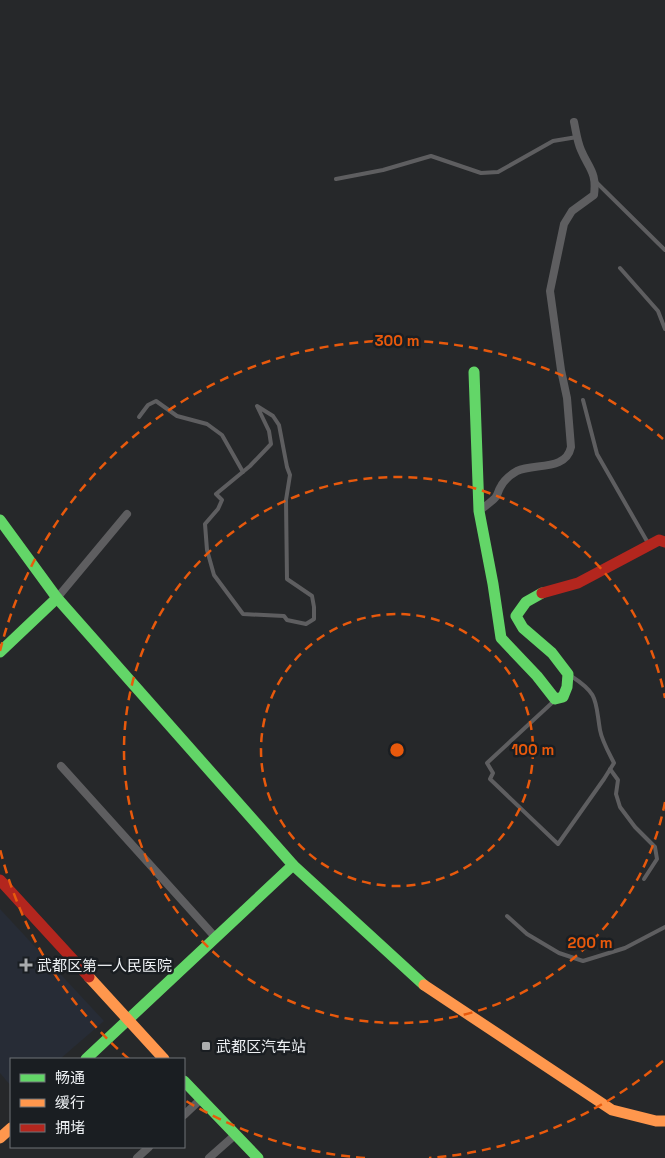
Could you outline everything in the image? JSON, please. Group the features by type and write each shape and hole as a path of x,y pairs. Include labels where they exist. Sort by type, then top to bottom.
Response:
{"street":[{"path":"479,511 496,497 500,486 508,477 518,471 558,463 567,457 570,452 567,398 561,370 550,291 564,224 572,211 594,195 596,182 580,147 574,122"},
{"path":"474,372 479,511 501,638 537,676 555,699 563,697 567,687 568,674 552,653 523,628 516,616 526,602 542,593 578,583 659,540 665,542"},
{"path":"0,652 57,598 127,514"},
{"path":"0,520 57,598 293,865 427,988 612,1110 656,1121 665,1121"},
{"path":"61,766 216,938"},
{"path":"87,1058 293,865"},
{"path":"0,880 127,1021 163,1058"},
{"path":"185,1081 258,1158"},
{"path":"185,1113 201,1099"},
{"path":"0,1138 10,1129"},
{"path":"209,1158 235,1135"},
{"path":"137,1158 148,1148"}],"lane":[{"path":"336,179 383,170 432,156 481,173 498,172 552,141 577,138"},
{"path":"596,182 665,250"},
{"path":"620,268 658,312 665,329"},
{"path":"583,400 597,454 649,545"},
{"path":"139,417 148,405 156,401 177,416 207,424 222,435 243,472"},
{"path":"257,406 273,416 279,425 290,475 289,491 286,500 287,579 312,596 314,619 306,624 287,620 284,616 243,614 214,575 207,550 204,524 218,509 222,500 216,494 243,472 271,444 269,432 257,406"},
{"path":"555,699 487,763 493,774 490,779 558,844 614,763 600,732 595,696 585,684 568,674"},
{"path":"610,769 618,780 616,794 620,807 635,827 655,847 657,859 644,880"},
{"path":"507,916 527,934 559,954 583,961 625,948 665,927"}],"shaded area":[{"name":"武都区第一人民医院","path":"0,909 104,1021 61,1058 10,1058 10,1085 0,1073"}],"traffic: fast":[{"path":"474,372 479,511 501,638 537,676 555,699 563,697 567,687 568,674 552,653 523,628 516,616 526,602 542,593"},
{"path":"0,520 57,598 293,865 424,985"},
{"path":"0,652 57,598"},
{"path":"87,1058 293,865"},
{"path":"185,1082 258,1158"}],"traffic: slow":[{"path":"89,977 163,1058"},
{"path":"424,985 612,1110 656,1121 665,1121"},
{"path":"0,1138 10,1129"}],"traffic: jam":[{"path":"542,593 578,583 659,540 665,542"},
{"path":"0,880 89,977"}],"place":[{"name":"武都区第一人民医院","path":"26,965"},
{"name":"武都区汽车站","path":"206,1046"}]}
